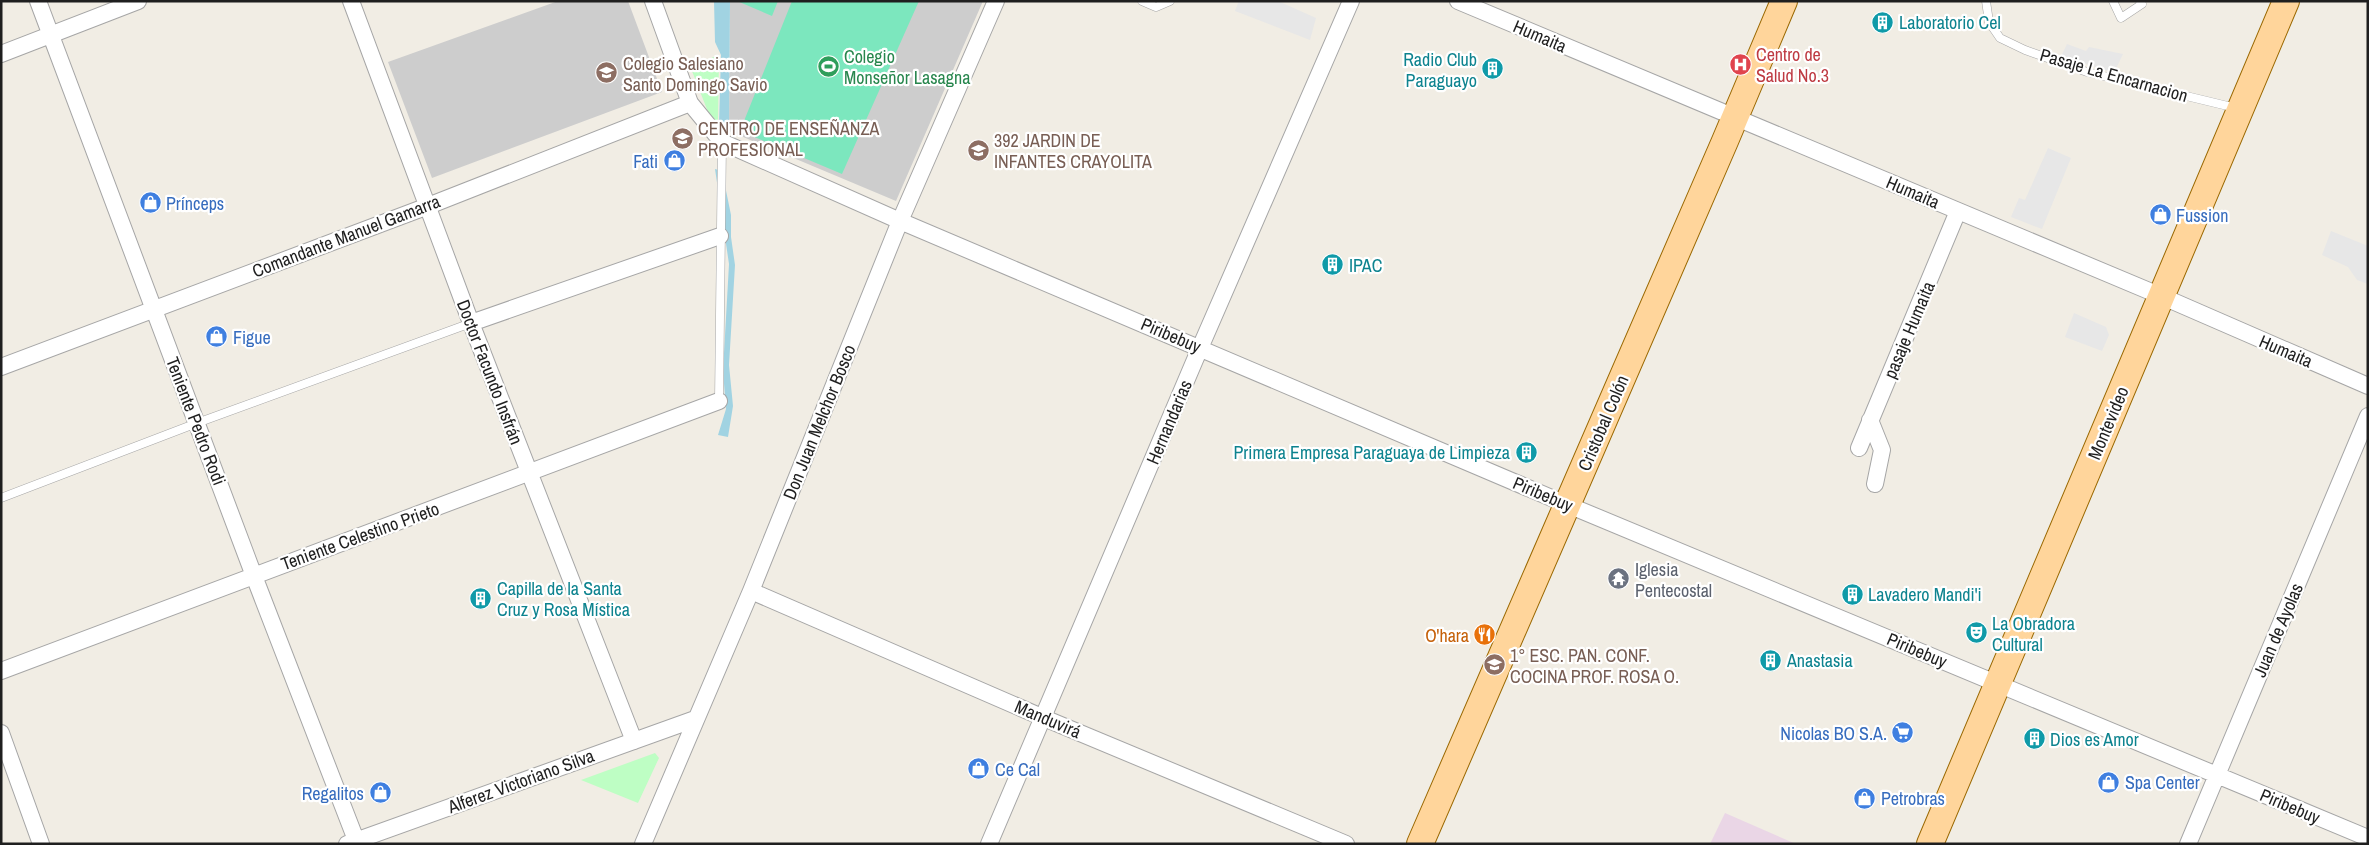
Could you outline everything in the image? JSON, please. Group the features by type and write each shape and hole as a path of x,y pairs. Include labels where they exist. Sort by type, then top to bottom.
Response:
{"main road":[{"name":"Cristobal Colón","path":"1420,844 1736,117 1784,1"},
{"name":"Montevideo","path":"1930,844 2286,1"}],"street":[{"name":"Teniente Pedro Rodi","path":"38,1 198,423 351,842"},
{"path":"1,54 138,1"},
{"name":"Doctor Facundo Insfrán","path":"351,1 471,323 634,741"},
{"path":"652,1 690,103 722,142"},
{"name":"Don Juan Melchor Bosco","path":"643,844 751,591 900,221 996,1"},
{"name":"Hernandarias","path":"989,844 1200,348 1351,1"},
{"name":"Humaita","path":"1458,1 2161,296 2368,386"},
{"name":"Comandante Manuel Gamarra","path":"1,367 428,206 690,103"},
{"name":"Piribebuy","path":"722,142 900,221 1568,505 2368,838"},
{"name":"pasaje Humaita","path":"1860,448 1958,211"},
{"path":"471,323 720,236"},
{"name":"Teniente Celestino Prieto","path":"1,670 719,401"},
{"name":"Juan de Ayolas","path":"2188,844 2368,416"},
{"path":"1870,420 1882,450 1875,484"},
{"name":"Manduvirá","path":"751,591 1044,718 1346,844"},
{"name":"Alferez Victoriano Silva","path":"351,842 695,719"},
{"path":"1,733 41,844"}],"lane":[{"path":"1142,1 1156,7 1170,1"},
{"name":"Pasaje La Encarnacion","path":"1986,1 1989,22 2000,38 2026,50 2087,72 2240,109"},
{"path":"2113,1 2121,18 2142,4 2140,1"},
{"path":"719,401 722,142"},
{"path":"1,498 198,423 471,323"}],"shaded area":[{"path":"558,1 628,1 662,92 432,178 388,62"},
{"path":"730,1 983,1 896,201 729,131"},
{"path":"1239,1 1278,1 1316,18 1310,40 1235,11"},
{"path":"2067,44 2086,51 2089,47 2123,54 2114,73 2061,56"},
{"path":"2048,148 2071,158 2042,229 2011,217 2019,198 2025,200"},
{"path":"2331,231 2368,246 2368,284 2357,280 2348,267 2322,255"},
{"path":"2074,313 2106,327 2109,335 2102,351 2065,337"},
{"path":"1725,813 1796,844 1710,844"}],"green space":[{"path":"737,1 778,1 772,16"},
{"name":"Colegio Monseñor Lasagna","path":"792,1 919,1 842,174 740,131"},
{"path":"719,55 718,123 710,117 690,66"},
{"path":"655,753 659,758 638,803 581,780"}],"water":[{"path":"714,1 730,1 729,131 719,124 721,55 715,42"},
{"path":"715,169 722,171 731,215 731,237 735,265 729,365 733,406 728,437 718,435 726,409 723,371 729,264"}],"place":[{"name":"Laboratorio Cel","path":"1883,22"},
{"name":"Centro de Salud No.3","path":"1740,64"},
{"name":"Colegio Monseñor Lasagna","path":"828,66"},
{"name":"Radio Club Paraguayo","path":"1493,69"},
{"name":"Colegio Salesiano Santo Domingo Savio","path":"607,73"},
{"name":"CENTRO DE ENSEÑANZA PROFESIONAL","path":"682,138"},
{"name":"392 JARDIN DE INFANTES CRAYOLITA","path":"978,150"},
{"name":"Fati","path":"674,161"},
{"name":"Prínceps","path":"150,203"},
{"name":"Fussion","path":"2160,215"},
{"name":"IPAC","path":"1333,265"},
{"name":"Figue","path":"217,337"},
{"name":"Primera Empresa Paraguaya de Limpieza","path":"1526,452"},
{"name":"Iglesia Pentecostal","path":"1619,579"},
{"name":"Lavadero Mandi'i","path":"1852,594"},
{"name":"Capilla de la Santa Cruz y Rosa Mística","path":"481,598"},
{"name":"La Obradora Cultural","path":"1976,633"},
{"name":"O'hara","path":"1485,635"},
{"name":"Anastasia","path":"1771,660"},
{"name":"1° ESC. PAN. CONF. COCINA PROF. ROSA O.","path":"1494,665"},
{"name":"Nicolas BO S.A.","path":"1903,733"},
{"name":"Dios es Amor","path":"2034,739"},
{"name":"Ce Cal","path":"979,769"},
{"name":"Spa Center","path":"2109,782"},
{"name":"Regalitos","path":"380,793"},
{"name":"Petrobras","path":"1865,798"}]}
